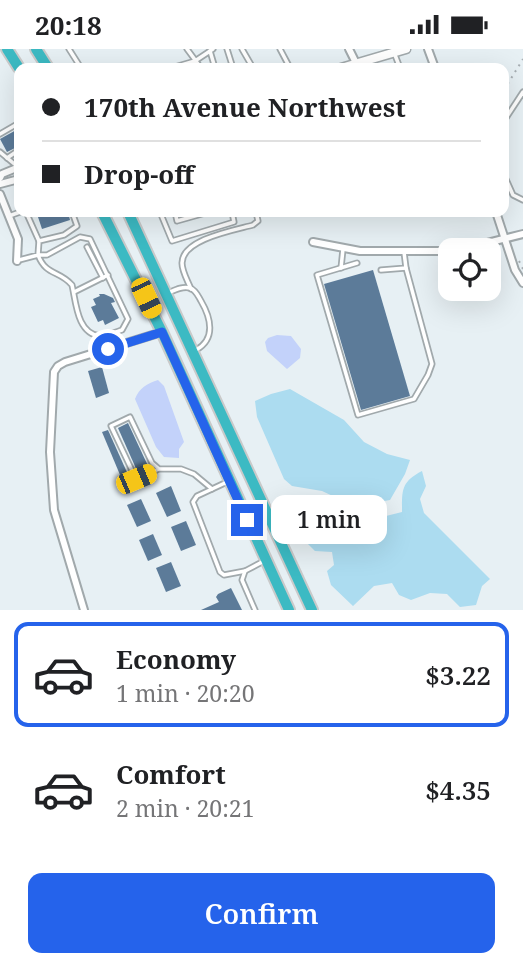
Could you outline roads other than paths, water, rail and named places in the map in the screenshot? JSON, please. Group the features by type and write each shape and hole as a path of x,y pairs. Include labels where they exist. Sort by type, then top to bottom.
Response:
{"highway":[{"path":"105,217 162,332 289,610"},
{"path":"130,217 312,610"}],"street":[{"path":"367,63 406,49"},
{"path":"0,194 18,239 17,261"},
{"path":"498,217 515,269 523,283"},
{"path":"501,240 523,233"},
{"path":"313,242 360,251 438,251"},
{"path":"84,610 54,510 50,452 52,377 55,369 65,362 162,332"}],"lane":[{"path":"187,49 195,61"},
{"path":"188,63 211,50"},
{"path":"395,53 398,63"},
{"path":"509,113 523,92"},
{"path":"0,152 14,163"},
{"path":"7,158 14,153"},
{"path":"509,186 513,195 523,200"},
{"path":"9,216 14,214"},
{"path":"17,261 38,255 47,255 80,237 86,237 96,250 128,319 122,330 103,336 88,331 82,324 69,281 45,269 38,255 39,241 28,217"},
{"path":"39,241 73,230 76,226 73,217"},
{"path":"163,217 172,241 234,222 233,217"},
{"path":"176,217 177,221"},
{"path":"167,224 191,217"},
{"path":"194,351 204,346 209,337 210,325 203,306 191,289 182,267 182,258 192,245 253,225 258,221 257,217"},
{"path":"88,247 103,278"},
{"path":"341,268 343,248"},
{"path":"357,264 317,275 358,415 414,399 432,364 405,268 404,252"},
{"path":"381,270 405,268"},
{"path":"74,292 108,275"},
{"path":"167,294 179,288 191,289"},
{"path":"159,469 152,463 130,417 111,426 136,479 159,469 181,469 194,474 212,489"},
{"path":"229,481 197,496 193,502 220,572 224,575 245,571 266,560"},
{"path":"245,571 242,580 255,610"}]}
